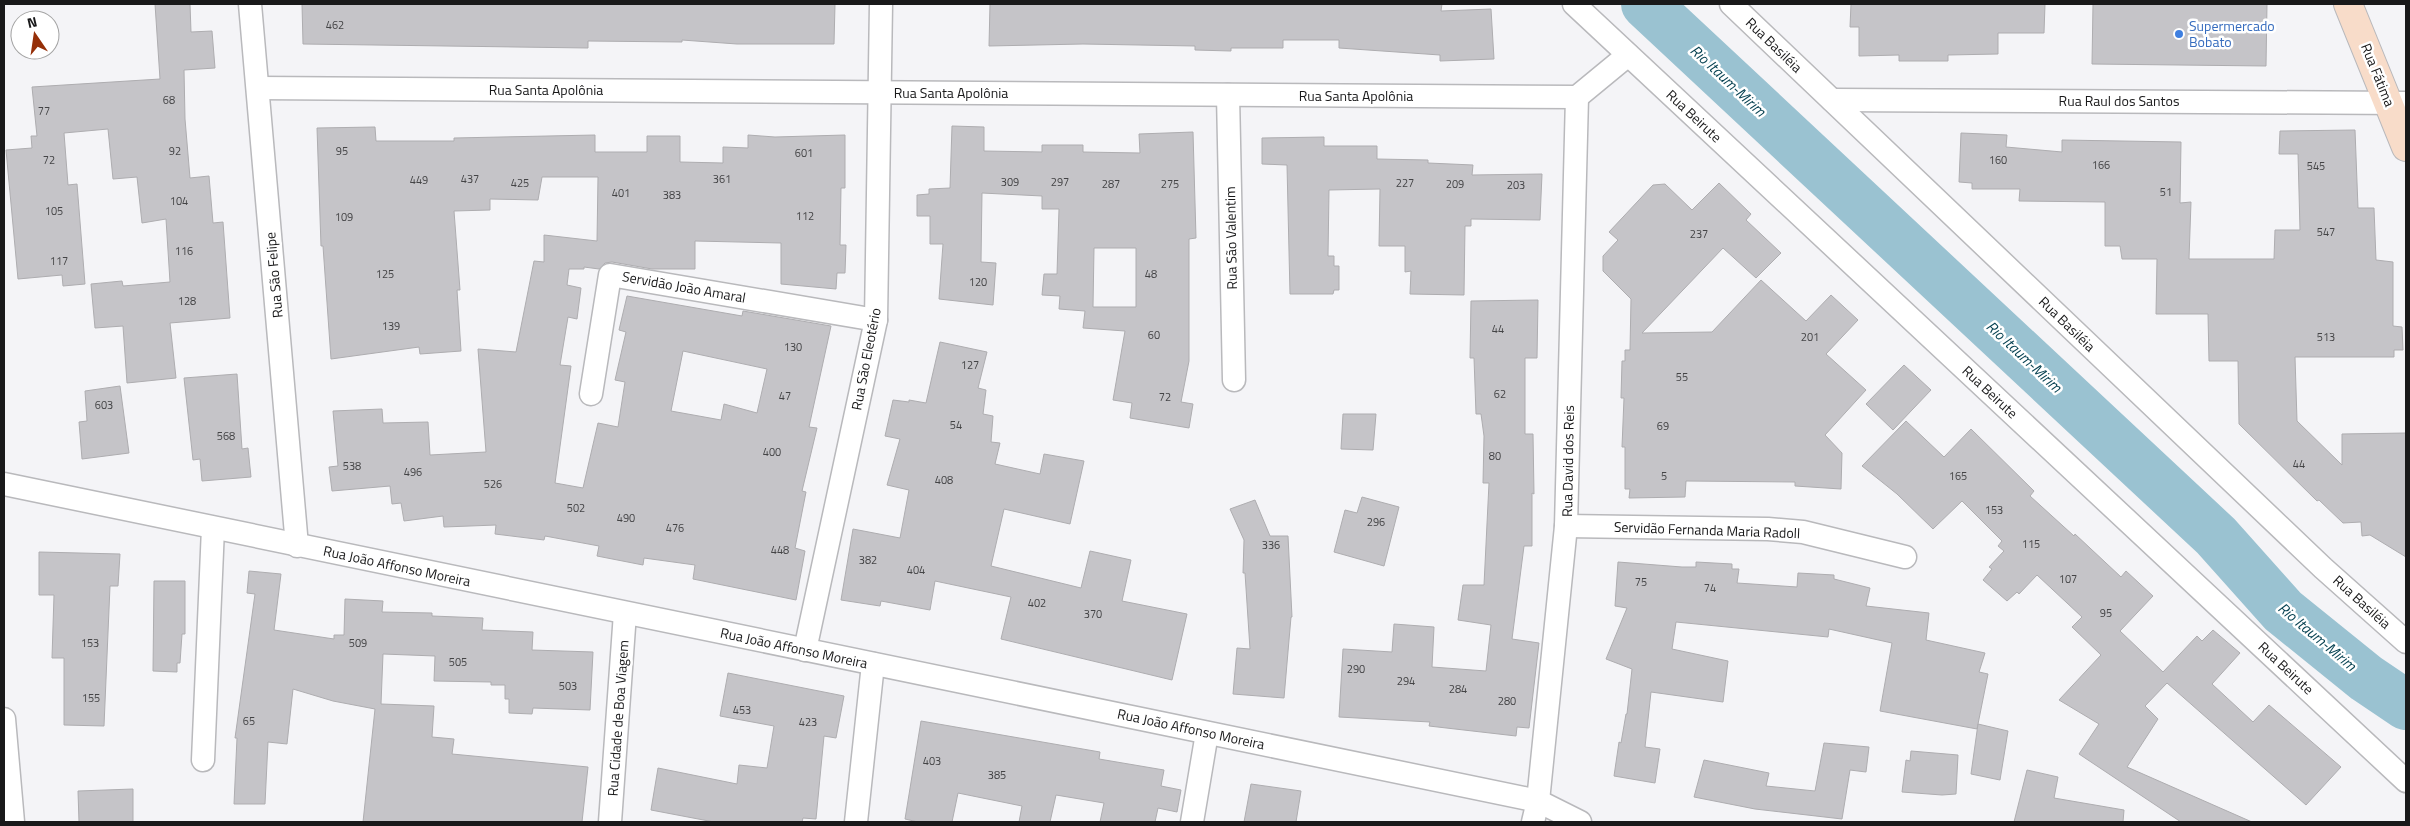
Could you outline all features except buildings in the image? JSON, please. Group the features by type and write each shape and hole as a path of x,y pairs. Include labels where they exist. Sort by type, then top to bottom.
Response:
{"main road":[{"name":"Rua Fátima","path":"2348,4 2398,103 2406,147"}],"street":[{"name":"Rua São Felipe","path":"250,4 297,546"},
{"name":"Rua São Eleotério","path":"804,650 876,320 881,4"},
{"name":"Rua Beirute","path":"1574,4 2406,780"},
{"name":"Rua Basiléia","path":"1731,4 2323,568 2406,642"},
{"path":"1577,97 1628,55"},
{"name":"Rua Santa Apolônia","path":"258,88 1577,97"},
{"name":"Rua São Valentim","path":"1228,95 1234,380"},
{"name":"Rua David dos Reis","path":"1536,812 1566,526 1577,97"},
{"name":"Rua Raul dos Santos","path":"1832,100 2398,103"},
{"name":"Servidão João Amaral","path":"591,394 610,275 876,320"},
{"name":"Rua João Affonso Moreira","path":"4,484 1207,733 1580,822"},
{"name":"Servidão Fernanda Maria Radoll","path":"1566,526 1803,532 1906,557"},
{"path":"203,760 213,528"},
{"name":"Rua Cidade de Boa Viagem","path":"610,822 625,613"},
{"path":"856,822 873,664"},
{"path":"4,719 13,822"},
{"path":"1192,822 1207,733"}],"waterway":[{"name":"Rio Itaum-Mirim","path":"1646,4 2216,536 2283,611 2366,678 2406,705"}],"place":[{"name":"Supermercado Bobato","path":"2179,34"}]}
